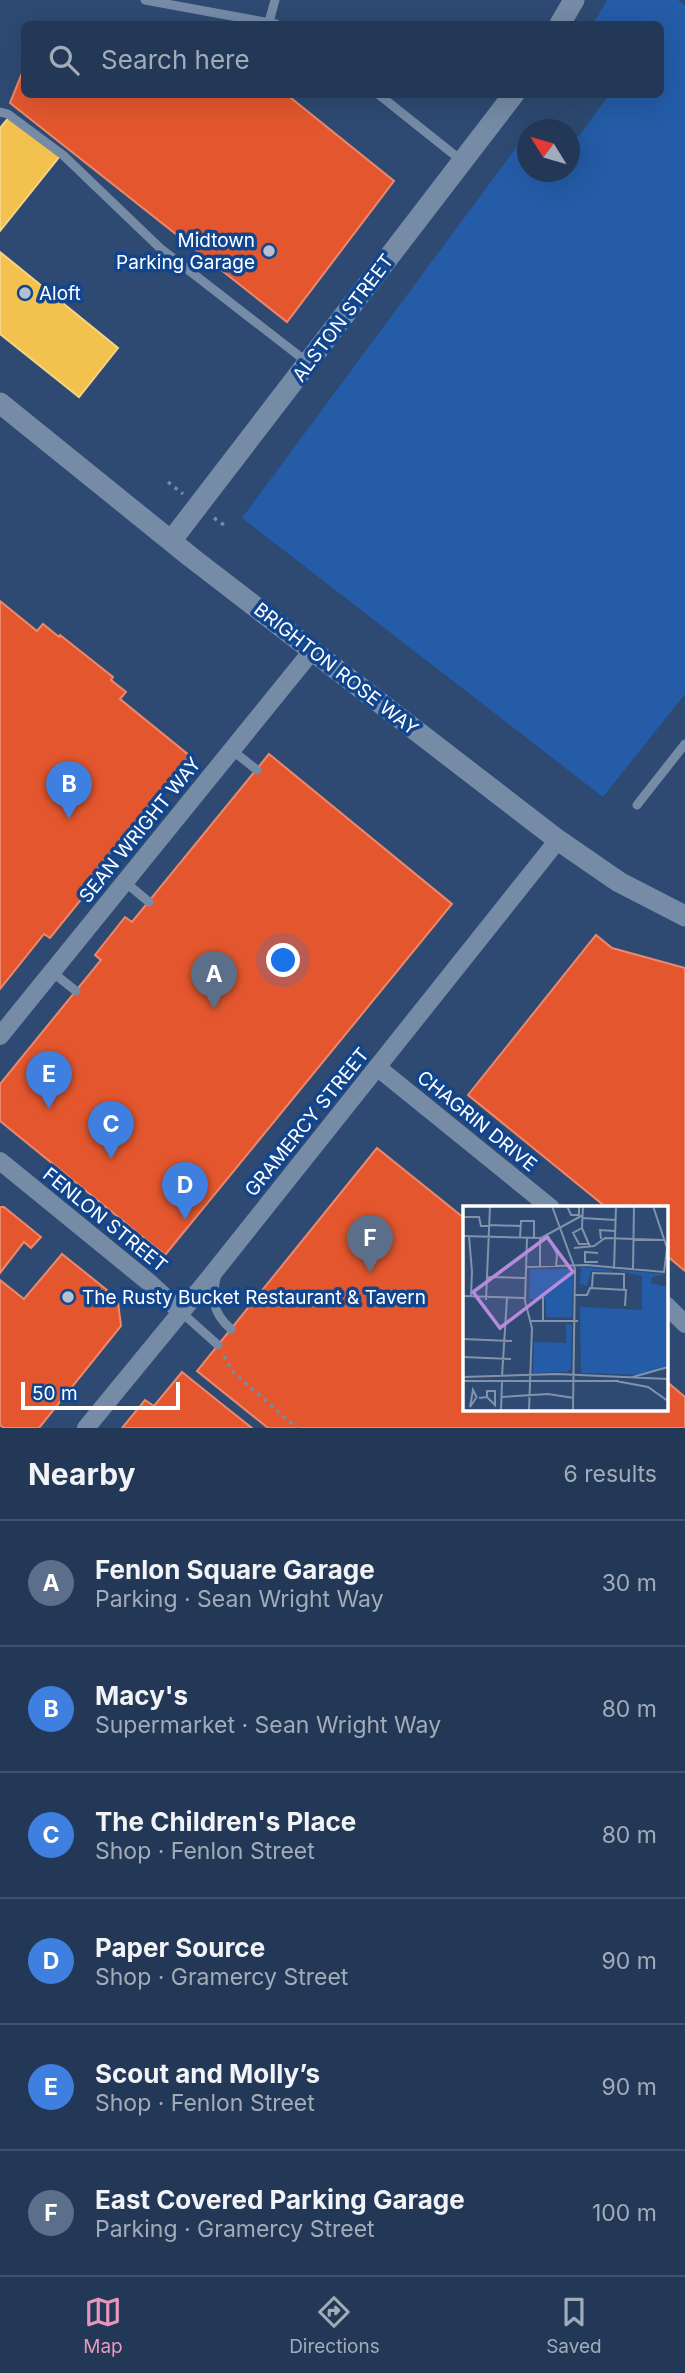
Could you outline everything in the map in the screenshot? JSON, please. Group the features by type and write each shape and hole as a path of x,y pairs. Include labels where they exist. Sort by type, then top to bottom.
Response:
{"street":[{"path":"562,21 574,0"},
{"name":"ALSTON STREET","path":"171,541 511,98"},
{"name":"BRIGHTON ROSE WAY","path":"0,403 312,652 558,840 618,883 685,916"},
{"name":"SEAN WRIGHT WAY","path":"0,1036 312,652"},
{"name":"GRAMERCY STREET","path":"86,1428 220,1265 558,840"},
{"name":"CHAGRIN DRIVE","path":"377,1067 549,1206"},
{"name":"FENLON STREET","path":"0,1161 181,1312"},
{"path":"668,1307 685,1324"}],"lane":[{"path":"145,0 262,21"},
{"path":"273,21 275,0"},
{"path":"383,98 463,162"},
{"path":"0,112 8,114 63,155 160,248 308,363"},
{"path":"637,804 685,744"},
{"path":"233,751 257,770"},
{"path":"125,881 149,902"},
{"path":"52,972 76,991"},
{"path":"220,1265 213,1293 215,1308 222,1321 231,1329"},
{"path":"181,1312 218,1345"}],"path":[{"path":"218,1345 233,1373 297,1428"}],"shaded area":[{"path":"607,0 678,0 685,5 685,694 603,797 242,518 517,147 517,182 580,182 580,134 607,98 664,98 664,21 595,21"}],"building: Homes":[{"path":"10,116 60,156 0,231 0,128"},
{"name":"Aloft","path":"0,252 118,348 79,397 0,334"}],"building: Shops":[{"name":"Midtown Parking Garage","path":"21,76 21,98 291,98 394,181 287,322 10,103"},
{"path":"0,601 37,631 43,624 59,637 60,635 113,677 111,680 126,692 120,699 190,756 87,882 92,886 50,938 44,934 0,989"},
{"path":"269,754 452,904 165,1255 0,1121 0,1084 101,960 95,955 125,917 132,922"},
{"path":"596,935 612,948 685,968 685,1271 668,1257 668,1206 605,1206 468,1095"},
{"path":"377,1148 463,1217 463,1410 668,1410 668,1383 685,1397 685,1428 268,1428 197,1371"},
{"path":"0,1207 4,1207 41,1237 31,1248 24,1242 0,1273"},
{"path":"62,1254 118,1302 121,1326 39,1428 4,1428 0,1425 0,1280 24,1299"},
{"path":"182,1372 252,1428 122,1428 145,1400 154,1406"}],"place":[{"name":"Midtown Parking Garage","path":"269,251"},
{"name":"Aloft","path":"25,293"},
{"name":"Macy's","path":"69,819"},
{"name":"Fenlon Square Garage","path":"214,1009"},
{"name":"Scout and Molly’s","path":"49,1109"},
{"name":"The Children's Place","path":"111,1159"},
{"name":"Paper Source","path":"185,1220"},
{"name":"East Covered Parking Garage","path":"370,1273"},
{"name":"The Rusty Bucket Restaurant & Tavern","path":"68,1297"}]}
